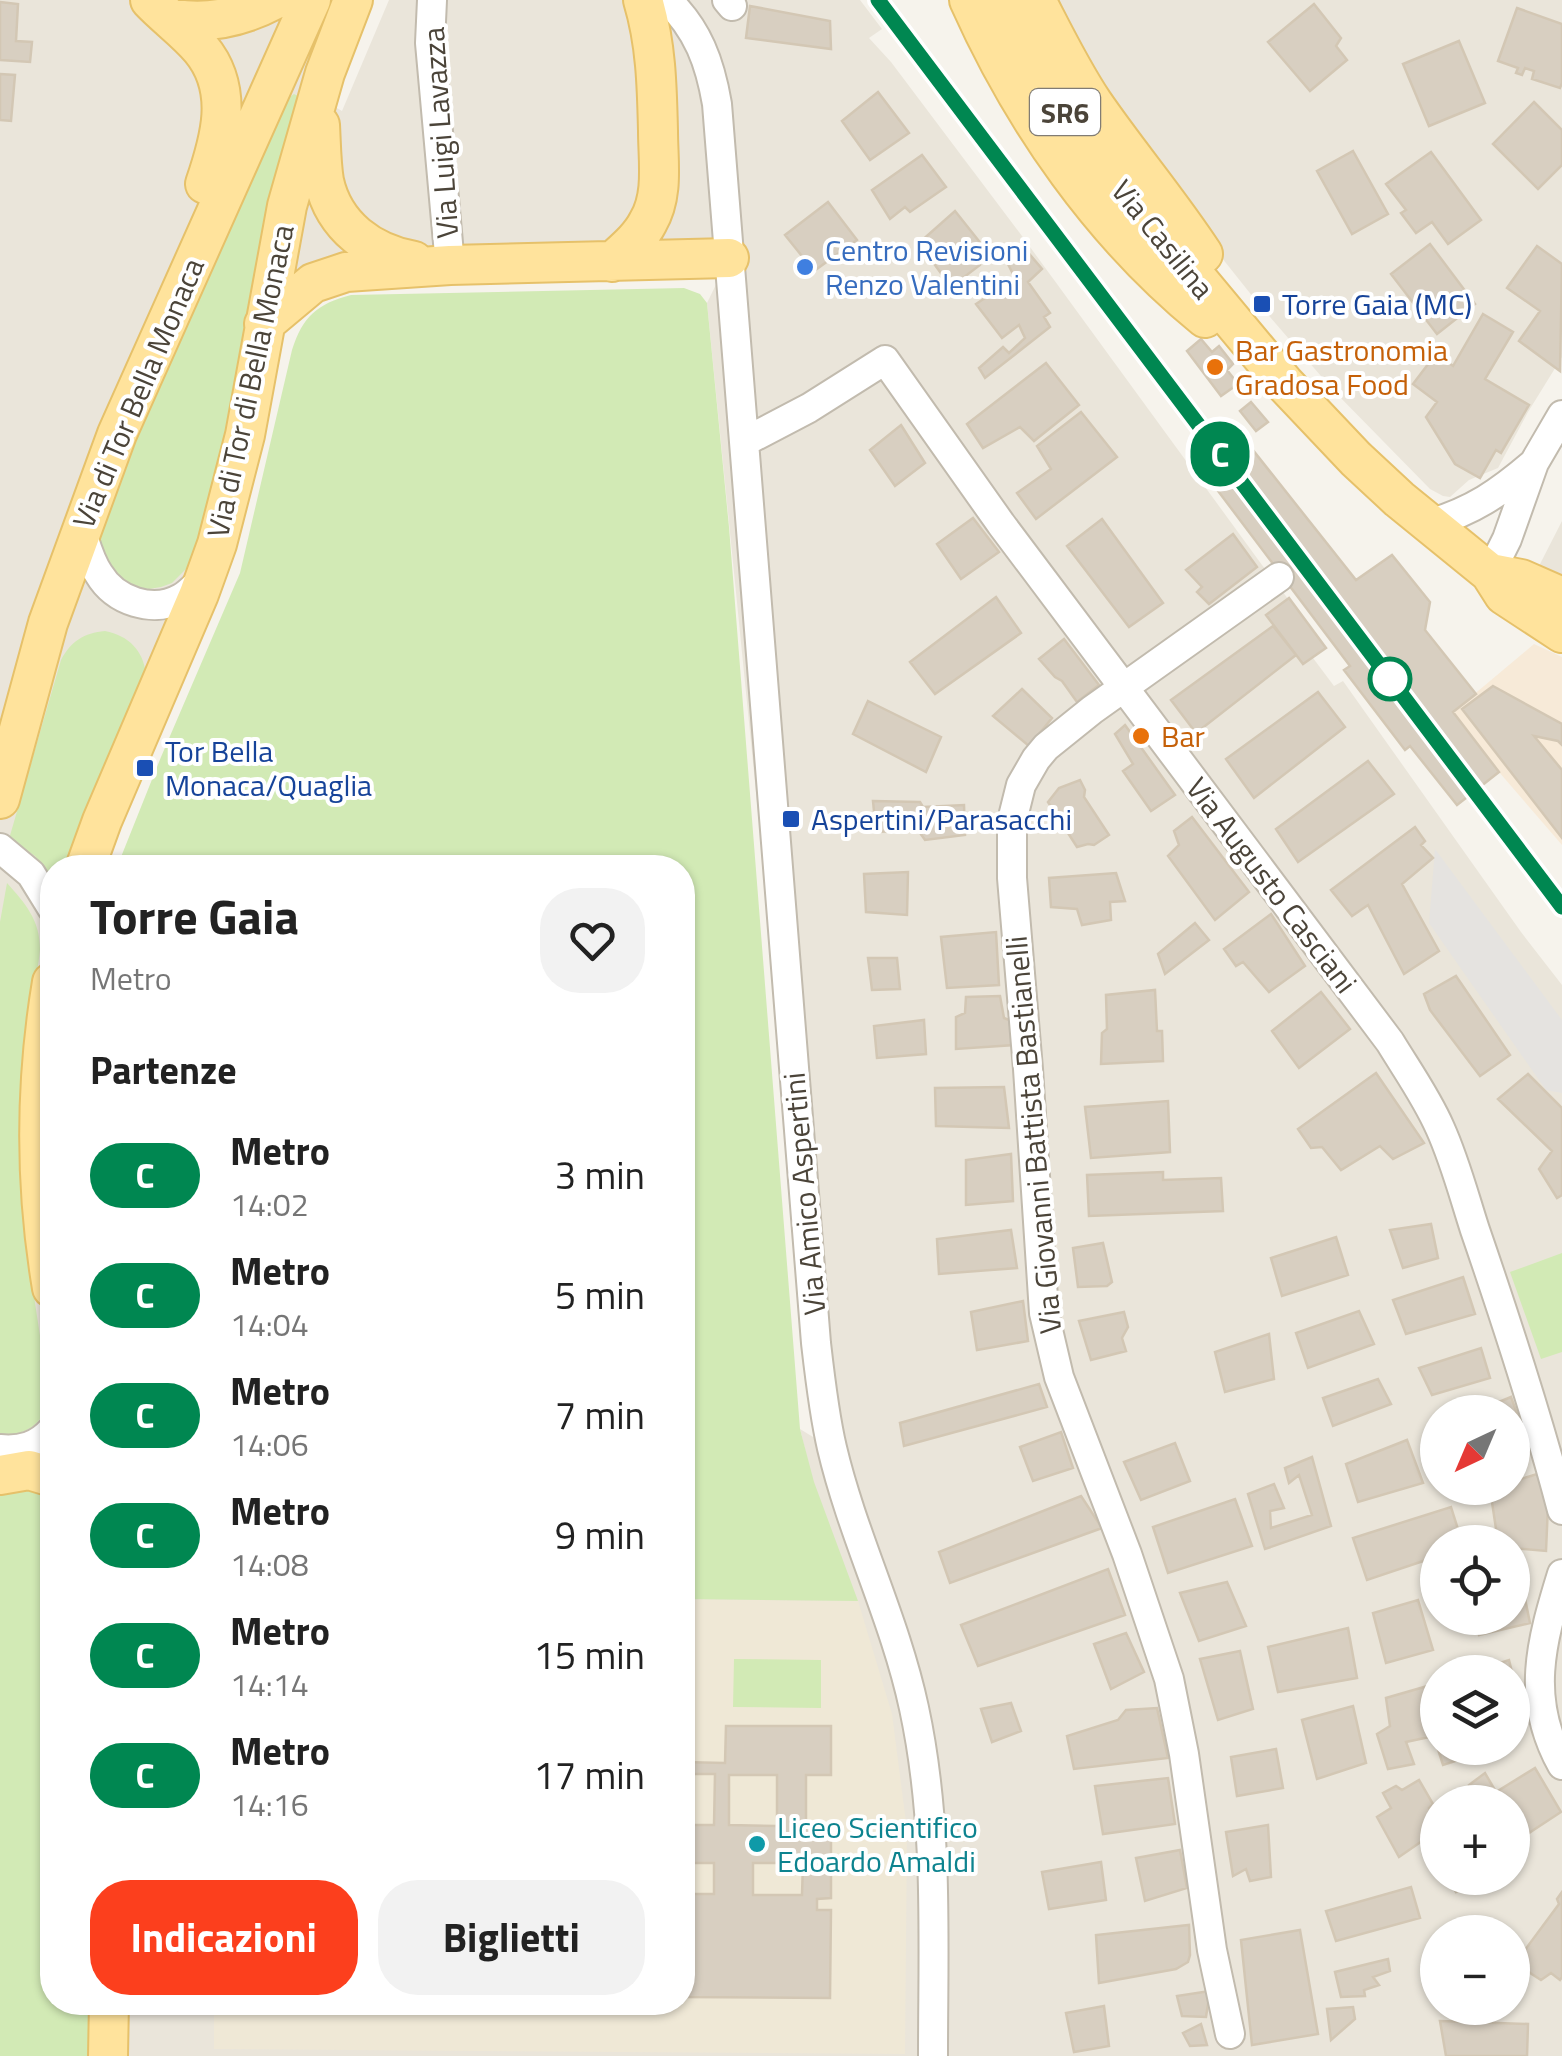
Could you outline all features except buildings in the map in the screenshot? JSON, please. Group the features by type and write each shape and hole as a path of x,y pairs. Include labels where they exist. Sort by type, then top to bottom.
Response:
{"main road":[{"path":"159,9 191,22 243,14 274,0"},
{"name":"Via di Tor Bella Monaca","path":"0,800 34,671 117,434 310,0"},
{"name":"Via di Tor di Bella Monaca","path":"90,855 207,575 236,474 287,206 336,40 353,0"},
{"path":"612,262 642,231 658,194 656,65 643,0"},
{"path":"969,0 1030,116 1094,206 1180,298 1284,383"},
{"name":"Via Casilina","path":"1003,0 1069,119 1142,214 1284,383 1366,468 1490,573 1504,595 1562,634"},
{"path":"1036,0 1085,90 1171,206 1284,383"},
{"path":"159,9 200,48 211,65 220,91 222,117 218,143 164,326"},
{"path":"318,97 324,178 337,212 358,238 377,250 443,265"},
{"path":"264,324 303,290 355,270 729,258"},
{"name":"Via Casilina","path":"1490,573 1522,579 1562,597"},
{"path":"40,1102 40,1150"},
{"path":"0,1475 29,1470 40,1473"},
{"path":"108,2056 109,2015"}],"street":[{"name":"Via Luigi Lavazza","path":"432,0 430,43 443,265"},
{"name":"Via Amico Aspertini","path":"667,0 693,30 703,50 719,120 816,1343 832,1448 904,1666 923,1754 933,1842 933,2056"},
{"name":"Via Augusto Casciani","path":"744,442 809,408 885,360 1001,524 1390,1042 1439,1126 1531,1397 1562,1510"},
{"path":"1490,573 1541,452 1562,414"},
{"path":"1429,524 1477,506 1502,490 1541,452"},
{"path":"81,530 100,576 128,600 166,604 186,595 207,575"},
{"name":"Via Giovanni Battista Bastianelli","path":"1230,2034 1212,1950 1170,1679 1059,1378 1044,1313 1012,878 1012,821 1022,785 1036,759 1060,735 1279,577"},
{"path":"0,848 31,874 40,889"},
{"path":"0,1449 25,1448 40,1441"},
{"path":"1562,1574 1554,1622 1539,1667 1541,1714 1562,1766"}],"shaded area":[{"path":"0,0 338,0 303,76 318,97 342,111 389,0 860,0 882,29 869,38 1022,236 1326,648 1313,658 1334,686 1343,681 1562,985 1562,2056 0,2056"},
{"path":"1049,0 1562,0 1562,357 1498,468 1469,480 1450,497 1443,496 1430,489 1333,390 1175,199"},
{"path":"1562,521 1562,578 1539,566"},
{"path":"1534,644 1562,657 1562,845 1453,712"},
{"path":"1435,849 1562,1020 1562,1093 1546,1090 1429,923"},
{"path":"695,1599 858,1601 892,1714 907,1830 905,2054 214,2049 214,2015 695,2015"}],"green space":[{"path":"298,96 268,210 221,476 191,564 172,583 161,587 127,585 107,568 97,540 105,505 287,99"},
{"path":"684,288 700,294 707,303 729,527 800,1429 814,1482 858,1601 695,1599 695,855 122,855 240,573 292,350 301,328 313,313 351,295"},
{"path":"105,631 121,636 142,658 146,674 74,855 40,855 40,863 9,839 61,660 79,639"},
{"path":"7,883 30,913 40,949 22,1074 20,1138 28,1250 40,1336 40,1419 26,1430 0,1435 0,922"},
{"path":"1562,1253 1562,1352 1541,1359 1510,1272"},
{"path":"21,1488 40,1492 40,2015 91,2015 91,2056 0,2056 0,1493"},
{"path":"734,1659 821,1660 821,1708 733,1707"}],"railway":[{"path":"878,0 1212,443"},
{"path":"1478,796 1562,907"}],"metro line":[{"name":"C","path":"878,0 1562,907"}],"place":[{"name":"Centro Revisioni Renzo Valentini","path":"805,267"},
{"name":"Torre Gaia (MC)","path":"1262,304"},
{"name":"Bar Gastronomia Gradosa Food","path":"1215,367"},
{"name":"Bar","path":"1141,736"},
{"name":"Tor Bella Monaca/Quaglia","path":"145,768"},
{"name":"Aspertini/Parasacchi","path":"791,819"},
{"name":"Liceo Scientifico Edoardo Amaldi","path":"757,1844"}]}
